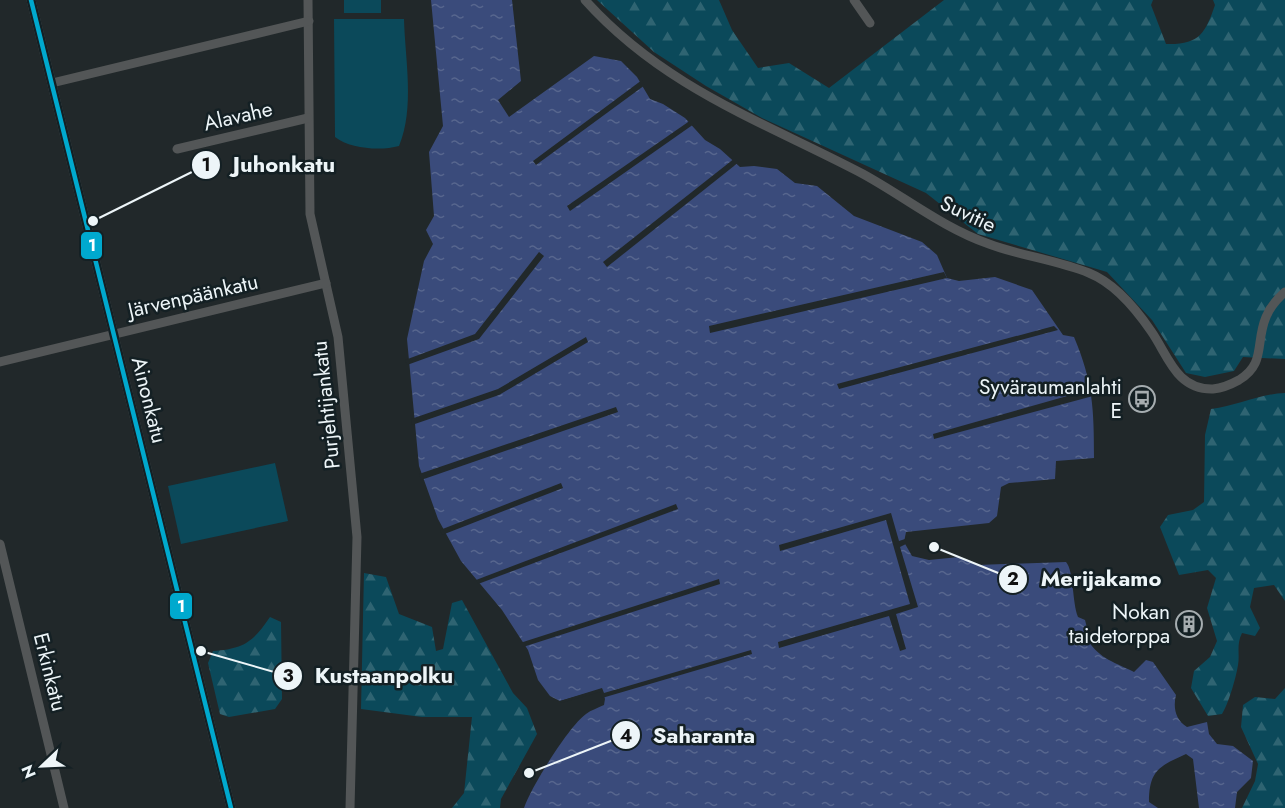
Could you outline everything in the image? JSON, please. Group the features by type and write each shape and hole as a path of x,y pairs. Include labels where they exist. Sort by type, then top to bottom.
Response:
{"street":[{"name":"Ainonkatu","path":"31,0 231,808"},
{"name":"Purjehtijankatu","path":"308,0 310,213 338,337 357,537 350,808"},
{"name":"Suvitie","path":"585,0 626,40 671,75 761,126 864,175 928,215 988,244 1090,273 1111,286 1152,332 1177,374 1201,387 1224,388 1249,373 1257,364 1266,316 1285,292"},
{"path":"854,0 870,23"},
{"path":"52,83 309,21"},
{"name":"Alavahe","path":"177,149 308,118"},
{"name":"Järvenpäänkatu","path":"0,362 326,283"},
{"name":"Erkinkatu","path":"0,544 64,808"}],"green space":[{"path":"344,0 381,0 381,13 344,13"},
{"path":"597,0 719,0 732,30 758,68 789,63 829,88 944,0 1153,0 1151,5 1166,44 1177,44 1193,40 1204,30 1215,5 1213,0 1285,0 1285,359 1243,357 1234,371 1205,377 1186,373 1152,320 1107,272 978,234 926,193 762,118 706,86 654,52"},
{"path":"334,19 404,19 408,100 407,116 399,146 366,148 349,144 335,137"},
{"path":"1285,393 1285,601 1274,585 1254,588 1250,607 1260,628 1255,636 1242,633 1239,641 1237,670 1227,704 1222,714 1208,716 1191,688 1194,671 1210,657 1217,641 1207,608 1216,578 1208,570 1179,575 1160,527 1168,515 1193,510 1204,502 1205,435 1211,409"},
{"path":"275,463 288,521 181,544 168,486"},
{"path":"364,573 386,577 399,614 432,627 436,651 443,649 452,603 462,600 513,693 527,708 537,734 501,799 500,808 452,808 464,793 472,717 422,717 361,709"},
{"path":"270,617 281,622 282,699 275,709 229,717 220,714 208,663 213,651 247,643"},
{"path":"1285,688 1285,808 1242,808 1255,781 1258,764 1241,727 1243,705 1255,697 1275,699"}],"water":[{"path":"431,0 512,0 521,81 498,100 509,117 594,56 621,61 637,77 650,99 663,104 685,118 705,140 720,149 740,167 777,169 795,183 817,186 854,216 922,242 937,255 947,278 959,281 995,277 1032,290 1063,335 1074,337 1080,353 1091,396 1094,458 1056,461 1055,479 1009,483 1001,487 997,516 989,523 906,532 904,542 912,556 929,560 959,557 977,565 1066,562 1069,566 1078,617 1085,620 1087,628 1084,635 1089,643 1106,658 1134,672 1146,660 1153,662 1176,695 1176,713 1183,724 1187,727 1207,722 1209,734 1217,744 1233,746 1253,761 1251,778 1237,792 1235,808 1199,808 1193,759 1186,754 1162,766 1154,776 1149,792 1149,802 1158,808 524,808 542,772 561,743 586,714 604,705 605,699 602,689 560,701 550,696 538,680 528,650 502,610 461,561 438,519 419,466 407,339 424,261 433,244 426,230 434,216 429,152 443,126"}],"pier":[{"path":"642,80 645,85 536,165 533,161"},
{"path":"691,120 694,124 570,211 567,206"},
{"path":"735,158 739,162 607,267 603,262"},
{"path":"539,252 544,256 479,339 407,365 405,360 475,334"},
{"path":"944,272 947,278 710,333 709,326"},
{"path":"1054,326 1058,330 839,389 837,384"},
{"path":"586,337 588,342 499,395 412,425 411,419 498,389"},
{"path":"1092,389 1093,396 934,439 933,434"},
{"path":"616,407 618,412 421,480 419,474"},
{"path":"561,483 563,488 442,535 440,530"},
{"path":"676,504 678,509 478,584 476,580"},
{"path":"891,513 899,541 908,538 908,543 900,547 918,607 896,614 906,649 900,651 889,616 779,648 778,642 910,604 886,520 780,551 779,545"},
{"path":"719,579 720,584 523,647 520,643"},
{"path":"751,650 752,654 602,698 600,692 561,703 560,701 602,688 604,693"}],"transit line":[{"name":"1","path":"31,0 231,808"}],"place":[{"name":"Juhonkatu","path":"93,221"},
{"name":"Syväraumanlahti E","path":"1142,399"},
{"name":"Merijakamo","path":"934,547"},
{"name":"Nokan taidetorppa","path":"1189,624"},
{"name":"Kustaanpolku","path":"201,651"},
{"name":"Saharanta","path":"529,773"}]}
